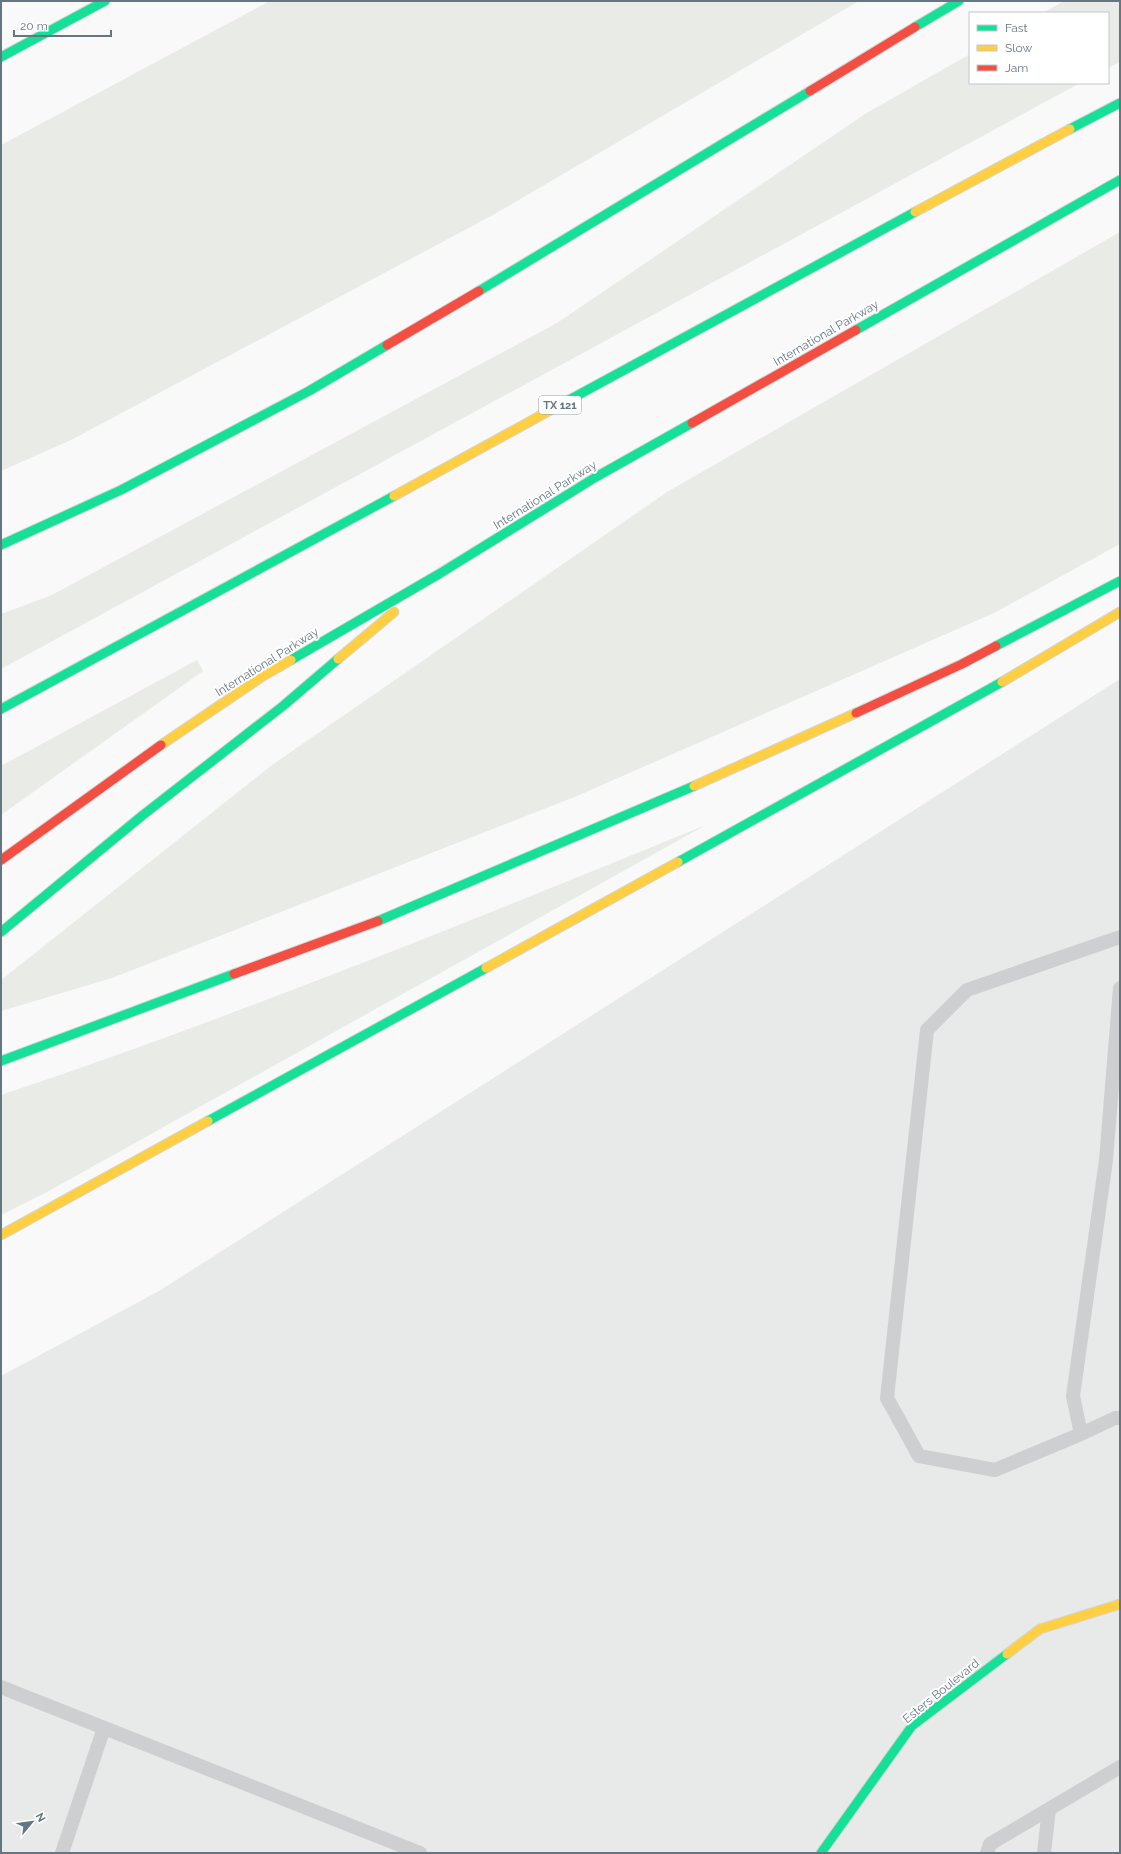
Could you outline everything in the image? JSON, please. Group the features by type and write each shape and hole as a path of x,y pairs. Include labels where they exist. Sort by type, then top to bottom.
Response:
{"main road":[{"path":"1,57 105,1"},
{"path":"1,545 121,490 309,391 492,283 959,1"},
{"name":"TX 121","path":"1,709 202,602 828,258 1120,103"},
{"name":"International Parkway","path":"1,860 115,777 263,676 439,574 596,477 1120,180"},
{"path":"1,932 143,815 283,706 439,574"},
{"path":"1,1061 396,914 786,746 962,664 1120,581"},
{"path":"1,1235 980,696 1120,612"},
{"name":"Esters Boulevard","path":"821,1853 912,1726 1040,1629 1120,1604"}],"lane":[{"path":"1120,937 967,990 927,1030 887,1398 919,1456 995,1470 1115,1418 1120,1418"},
{"path":"1081,1434 1073,1396 1106,1160 1120,988"},
{"path":"1,1687 420,1853"},
{"path":"62,1853 104,1728"},
{"path":"987,1853 990,1844 1120,1767"},
{"path":"1044,1853 1048,1809"}],"shaded area":[{"path":"270,1 859,1 493,215 71,440 1,471 1,145"},
{"path":"1064,1 1120,1 1120,62 1109,68 1109,12 1045,12"},
{"path":"969,55 969,84 1078,84 1,669 1,614 52,595 557,323 865,114"},
{"path":"1120,232 1120,544 994,613 577,796 112,978 1,1011 1,980 272,765 667,492"},
{"path":"197,660 203,671 1,815 1,766"},
{"path":"1120,679 1120,1853 1,1853 1,1376 159,1291"},
{"path":"706,825 47,1192 1,1215 1,1095 179,1032 356,966"}],"traffic: fast":[{"path":"1,57 105,1"},
{"path":"915,27 959,1"},
{"path":"479,291 810,91"},
{"path":"1070,129 1120,103"},
{"path":"856,330 1120,180"},
{"path":"558,406 915,212"},
{"path":"1,545 121,490 309,391 387,345"},
{"path":"291,660 439,574 596,477 692,423"},
{"path":"1,709 394,496"},
{"path":"996,646 1120,581"},
{"path":"1,932 143,815 283,706 338,659"},
{"path":"678,862 1002,682"},
{"path":"378,921 694,786"},
{"path":"208,1121 486,968"},
{"path":"1,1061 234,974"},
{"path":"821,1853 912,1726 1007,1654"}],"traffic: slow":[{"path":"915,212 1070,129"},
{"path":"394,496 558,406"},
{"path":"338,659 394,612"},
{"path":"1002,682 1120,612"},
{"path":"161,745 263,676 291,660"},
{"path":"694,786 856,713"},
{"path":"486,968 678,862"},
{"path":"1,1235 208,1121"},
{"path":"1007,1654 1040,1629 1120,1604"}],"traffic: jam":[{"path":"810,91 915,27"},
{"path":"387,345 479,291"},
{"path":"692,423 856,330"},
{"path":"856,713 962,664 996,646"},
{"path":"1,860 161,745"},
{"path":"234,974 378,921"}]}
